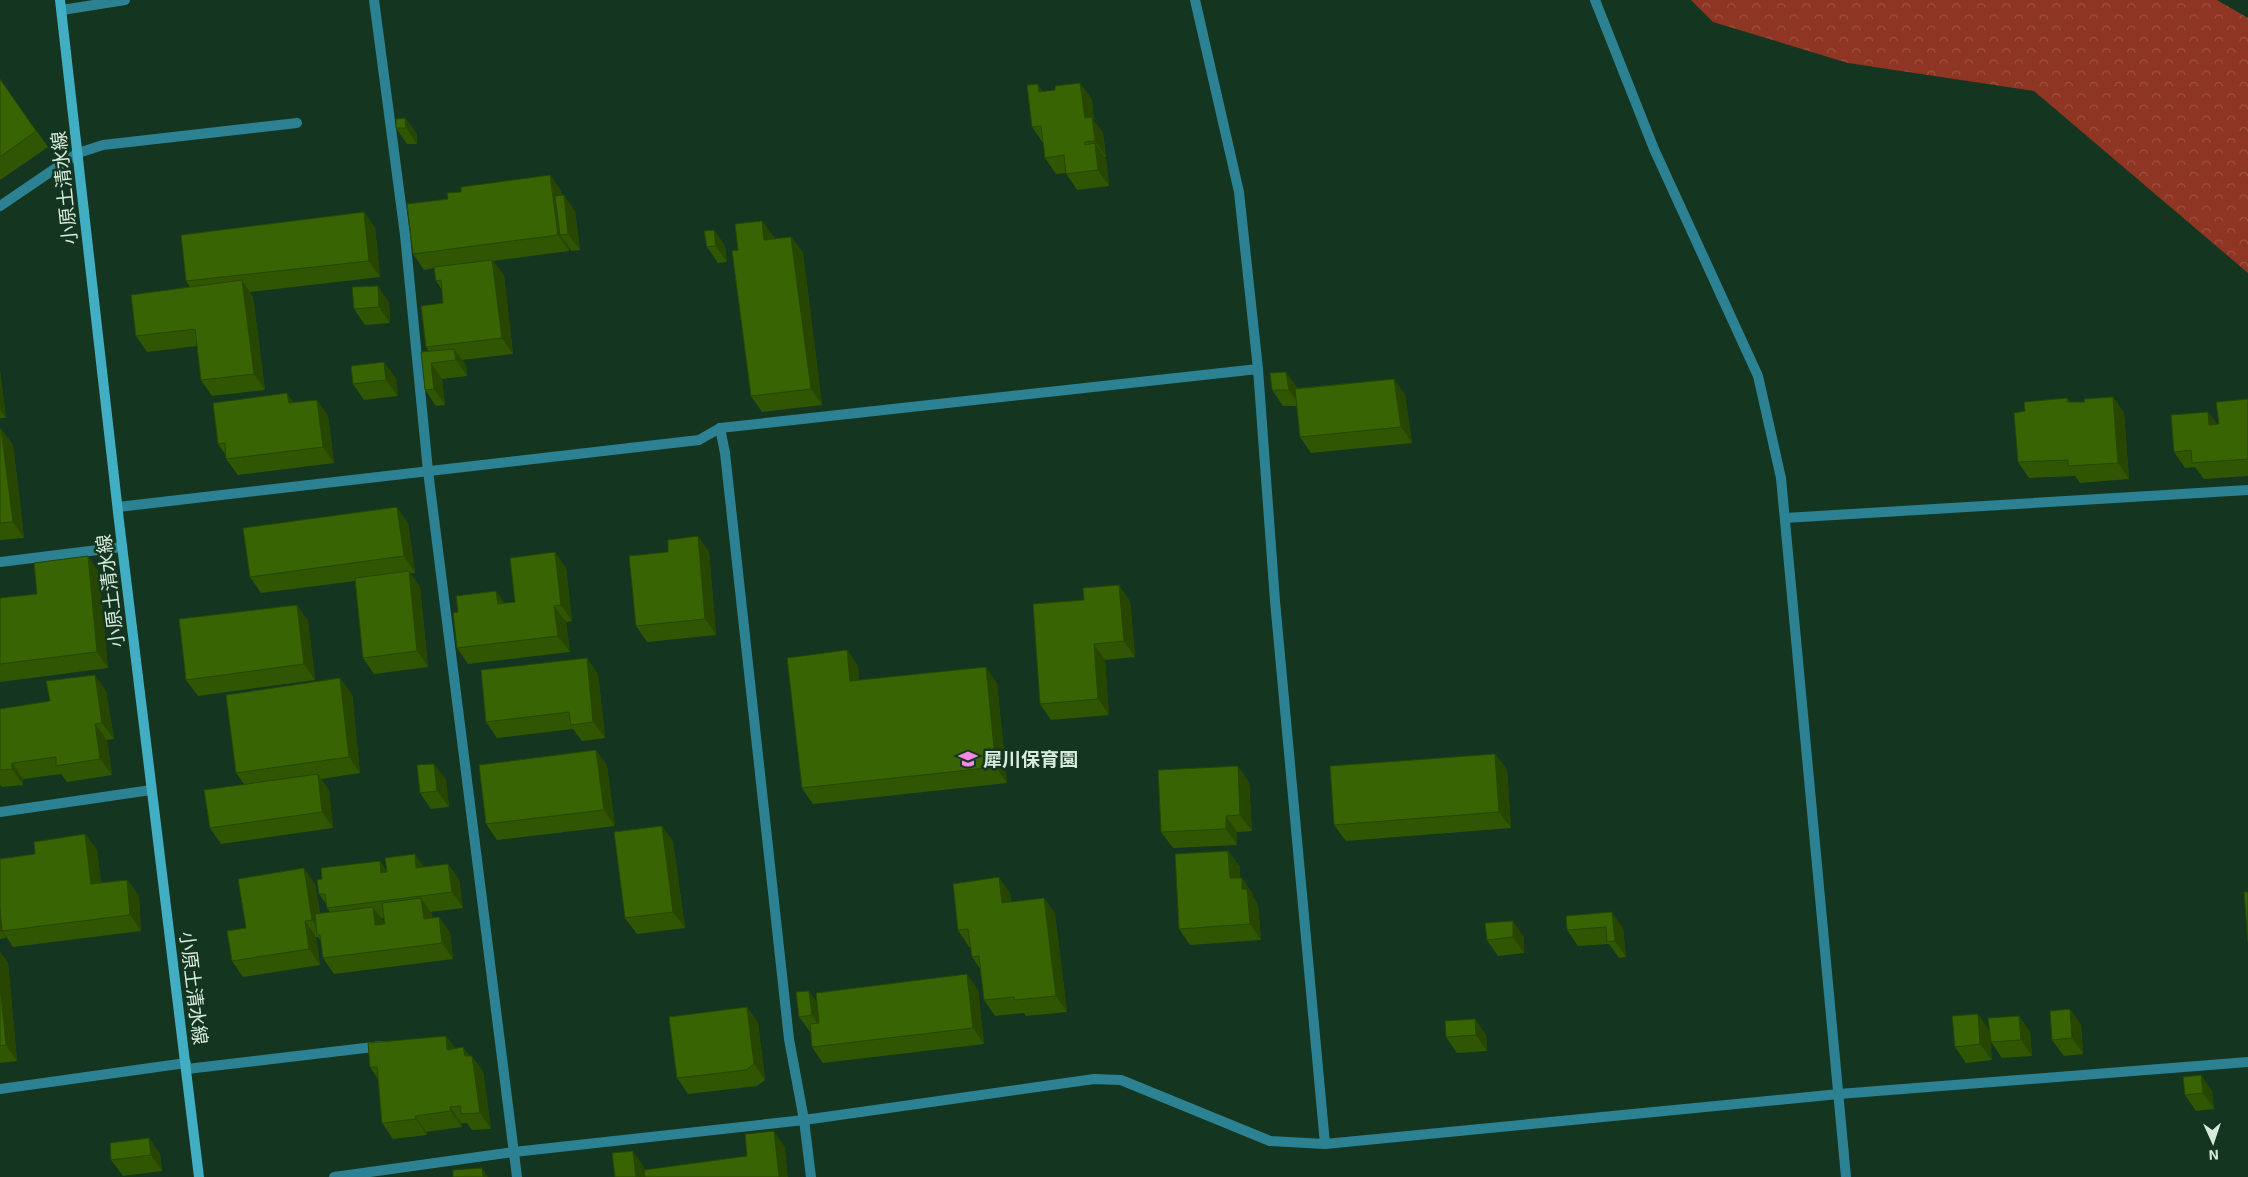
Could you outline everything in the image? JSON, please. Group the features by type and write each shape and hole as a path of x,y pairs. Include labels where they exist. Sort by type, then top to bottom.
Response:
{"main road":[{"name":"小原土清水線","path":"61,5 122,546 199,1177"}],"street":[{"path":"61,5 125,0"},
{"path":"374,0 405,236 428,471 517,1177"},
{"path":"1195,0 1239,192 1258,369 1275,601 1325,1144"},
{"path":"1595,0 1654,149 1758,376 1782,478 1846,1177"},
{"path":"0,206 78,153 103,145 297,123"},
{"path":"118,508 698,440 720,428 1258,369"},
{"path":"720,428 725,453 789,1039 804,1120 811,1177"},
{"path":"1785,518 2248,490"},
{"path":"0,562 122,546"},
{"path":"0,812 151,790"},
{"path":"0,1089 186,1066 390,1045"},
{"path":"334,1177 514,1152 804,1120 1103,1080 1121,1080 1270,1141 1325,1144 1839,1094 2248,1062"}],"green space":[{"path":"1691,0 2217,0 2248,18 2248,273 2034,91 1848,63 1713,22"}],"building":[{"path":"0,79 36,131 0,157"},
{"path":"1080,83 1085,118 1092,117 1095,141 1085,142 1085,145 1095,143 1098,170 1066,174 1064,155 1045,158 1041,126 1032,127 1027,85 1038,84 1039,92 1055,90 1055,86"},
{"path":"405,118 406,128 396,128 396,119"},
{"path":"550,175 558,235 413,254 407,204 448,199 447,193 461,192 461,187"},
{"path":"564,195 568,234 560,235 555,196"},
{"path":"364,212 369,261 186,281 181,235"},
{"path":"762,221 764,240 791,237 811,389 751,396 732,251 738,250 735,224"},
{"path":"714,230 716,246 707,247 704,231"},
{"path":"492,260 502,338 426,347 421,306 443,303 441,280 436,281 434,267"},
{"path":"242,280 254,374 201,380 195,329 136,336 131,295"},
{"path":"378,286 379,307 354,309 352,287"},
{"path":"454,349 456,360 431,363 434,389 425,390 421,352"},
{"path":"384,362 386,380 353,384 351,366"},
{"path":"1286,372 1289,390 1272,390 1270,373"},
{"path":"1394,379 1401,427 1300,437 1295,389"},
{"path":"287,393 289,403 317,400 323,447 226,459 225,443 218,444 213,403"},
{"path":"2113,397 2118,463 2068,466 2068,460 2018,462 2014,413 2025,411 2024,402 2067,398 2067,402 2085,402 2084,399"},
{"path":"2248,399 2248,459 2192,463 2191,450 2174,452 2171,415 2208,412 2209,425 2219,424 2216,402"},
{"path":"0,429 13,522 0,523"},
{"path":"397,507 404,556 250,577 243,528"},
{"path":"698,536 705,619 636,626 629,556 668,552 668,540"},
{"path":"555,552 561,605 554,606 558,636 457,648 453,613 458,612 456,596 496,591 498,604 515,602 510,558"},
{"path":"88,556 97,652 0,664 0,598 37,594 34,563"},
{"path":"409,571 417,651 363,658 355,578"},
{"path":"1119,585 1124,641 1094,644 1098,699 1040,704 1033,604 1084,600 1083,588"},
{"path":"297,605 304,664 186,680 179,619"},
{"path":"847,650 850,681 986,667 996,767 802,788 787,658"},
{"path":"587,658 593,722 571,725 569,712 486,722 481,670"},
{"path":"95,675 102,723 95,724 100,759 56,766 56,757 12,763 12,769 0,770 0,709 50,701 46,681"},
{"path":"340,678 349,757 236,773 226,695"},
{"path":"596,750 604,810 486,824 479,765"},
{"path":"1495,754 1499,812 1334,825 1330,766"},
{"path":"434,764 437,791 420,793 417,765"},
{"path":"1238,766 1240,815 1226,816 1226,829 1161,832 1158,770"},
{"path":"318,774 322,812 210,828 204,790"},
{"path":"662,826 673,912 625,918 614,832"},
{"path":"85,834 91,884 127,880 130,915 2,931 0,859 35,854 34,842"},
{"path":"1228,851 1230,878 1242,878 1242,889 1247,889 1250,924 1179,929 1175,854"},
{"path":"415,854 416,868 448,864 452,892 327,908 325,894 319,894 317,880 322,879 321,868 380,861 381,873 387,872 385,858"},
{"path":"304,868 312,920 305,921 309,949 232,961 227,931 246,928 238,879"},
{"path":"999,877 1002,903 1044,898 1056,996 1015,1000 1014,997 984,1000 979,956 972,957 968,929 958,930 953,884"},
{"path":"2244,892 2248,892 2248,943"},
{"path":"421,898 424,919 439,917 442,943 323,958 320,935 317,935 315,914 373,907 375,925 385,924 382,903"},
{"path":"1612,912 1615,941 1607,942 1606,927 1567,930 1566,916"},
{"path":"1513,921 1513,937 1487,940 1485,923"},
{"path":"967,974 973,1028 812,1047 810,1024 819,1023 816,993"},
{"path":"0,985 6,1045 0,1046"},
{"path":"809,991 812,1015 799,1017 796,992"},
{"path":"747,1007 754,1064 746,1070 677,1078 669,1017"},
{"path":"2070,1009 2072,1038 2052,1040 2050,1011"},
{"path":"1978,1014 1980,1044 1955,1047 1952,1016"},
{"path":"2019,1016 2021,1040 1991,1042 1988,1018"},
{"path":"1475,1019 1476,1035 1446,1037 1445,1021"},
{"path":"446,1036 447,1050 463,1047 465,1056 472,1056 480,1113 461,1114 460,1106 450,1107 451,1111 415,1116 416,1119 382,1123 377,1067 370,1067 368,1043"},
{"path":"2201,1075 2203,1093 2185,1095 2183,1077"},
{"path":"774,1131 779,1177 645,1177 644,1170 747,1156 745,1134"},
{"path":"149,1138 151,1155 111,1160 110,1143"},
{"path":"633,1151 636,1177 615,1177 612,1153"},
{"path":"482,1168 483,1177 453,1177 453,1170"}],"place":[{"name":"犀川保育園","path":"968,759"}]}
